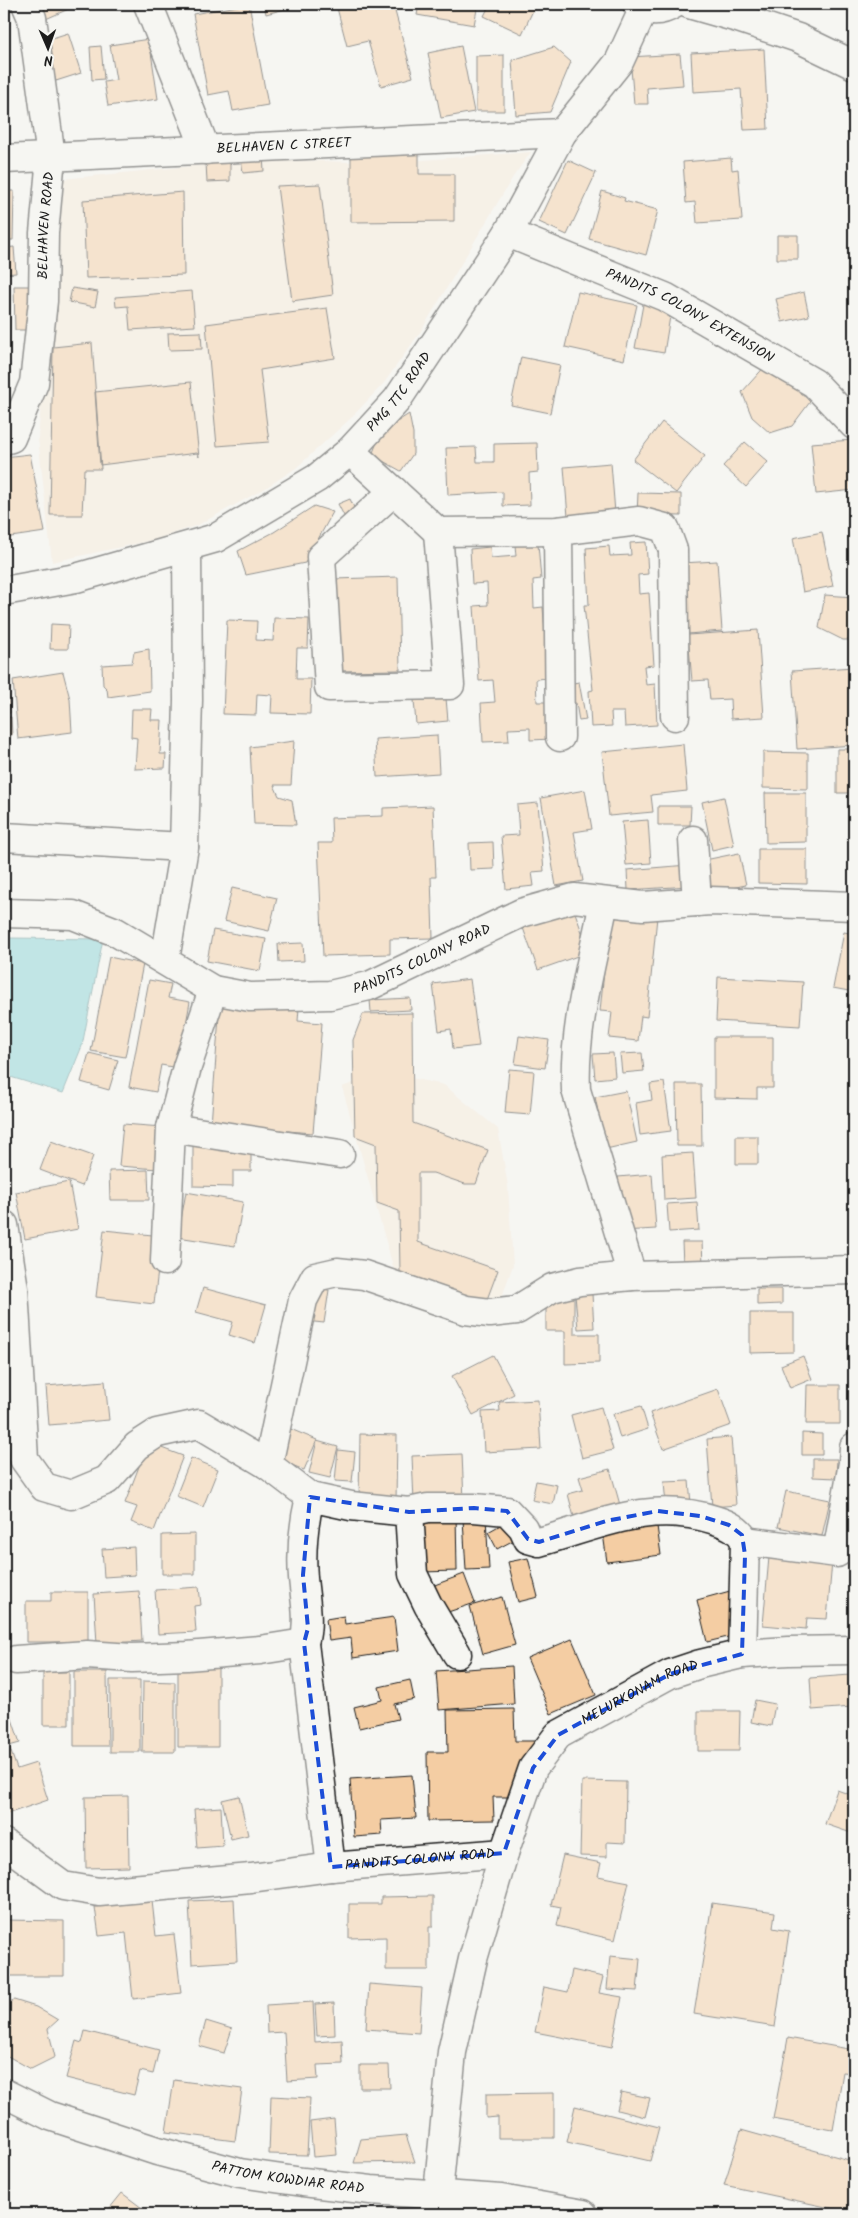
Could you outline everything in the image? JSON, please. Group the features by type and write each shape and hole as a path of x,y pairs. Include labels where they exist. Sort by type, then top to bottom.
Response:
{"street":[{"name":"BELHAVEN ROAD","path":"4,440 11,438 34,383 43,301 44,233 51,158 32,18 26,4"},
{"path":"148,4 206,150"},
{"path":"640,6 656,11 666,9 674,4"},
{"path":"689,4 798,38 854,65"},
{"name":"PMG TTC ROAD","path":"4,592 76,578 216,538 317,478 350,451 397,400 508,233 562,133 619,62 640,6"},
{"name":"BELHAVEN C STREET","path":"4,159 562,133"},
{"name":"PANDITS COLONY EXTENSION","path":"508,233 665,297 814,383 854,425"},
{"path":"350,451 394,491 438,532 450,684 329,687 321,557 394,491"},
{"path":"438,532 558,531 639,521 665,528 673,550 675,716"},
{"path":"558,531 560,737"},
{"path":"165,960 184,847 188,700 187,547"},
{"path":"4,837 184,847"},
{"path":"692,840 697,902"},
{"name":"PANDITS COLONY ROAD","path":"4,913 73,915 116,932 213,990 250,997 330,995 369,986 521,913 574,898 643,906 697,902 854,906"},
{"path":"604,902 577,1034 576,1090 632,1276"},
{"path":"164,1261 171,1128 187,1067 213,990"},
{"path":"171,1128 340,1154"},
{"path":"4,1225 14,1289 24,1459 44,1487 71,1495 107,1480 137,1446 157,1433 198,1424 268,1465 310,1497 350,1506 409,1512 428,1508 474,1508 507,1511 523,1528 528,1539 539,1542 606,1521 658,1511 700,1516 728,1525 742,1535 745,1541 742,1654"},
{"path":"268,1465 302,1300 315,1277 337,1272 364,1275 466,1310 490,1313 517,1310 552,1288 580,1281 632,1276 854,1270"},
{"path":"745,1541 837,1553 854,1448"},
{"path":"310,1497 306,1515 303,1575 308,1628 304,1643 332,1867"},
{"path":"409,1512 413,1574 428,1605 457,1654"},
{"path":"16,1660 87,1654 132,1658 188,1656 260,1650 304,1643"},
{"name":"MELURKONAM ROAD","path":"504,1853 533,1768 558,1735 670,1674 700,1664 742,1654 788,1650 854,1650"},
{"name":"PANDITS COLONY ROAD","path":"4,1844 63,1886 99,1892 251,1878 332,1867 504,1853 472,1959 452,2052 438,2193"},
{"name":"PATTOM KOWDIAR ROAD","path":"4,2093 50,2116 157,2151 240,2173 361,2189 501,2199 583,2214"}],"highlighted area":[{"path":"310,1497 409,1512 474,1508 507,1511 528,1539 539,1542 606,1521 658,1511 700,1516 729,1525 742,1535 745,1555 742,1654 670,1674 558,1735 533,1768 504,1853 331,1867 304,1643 308,1628 303,1575"}],"shaded area":[{"path":"531,152 513,177 421,331 384,383 350,419 296,468 264,489 198,525 158,539 52,562 38,438 62,179 262,159 382,163"},
{"path":"384,1072 444,1085 498,1129 508,1186 513,1265 494,1320 398,1284 342,1087"}],"water":[{"path":"8,938 103,939 82,1046 63,1093 4,1075 4,961"}],"building":[{"path":"32,4 72,4 73,7 39,22"},
{"path":"249,4 268,105 233,111 229,91 208,95 193,14"},
{"path":"264,4 304,4 266,14"},
{"path":"336,4 393,4 413,77 381,86 368,41 347,46"},
{"path":"419,4 478,4 474,25 417,15"},
{"path":"490,4 536,4 522,34 484,16"},
{"path":"68,33 81,73 56,81 43,41"},
{"path":"149,39 158,99 108,106 104,82 116,80 110,45"},
{"path":"101,46 104,79 92,80 90,47"},
{"path":"461,46 474,112 441,118 428,53"},
{"path":"554,47 571,62 550,112 516,115 512,60"},
{"path":"764,49 768,129 744,130 741,89 693,92 691,53"},
{"path":"680,54 683,85 647,88 648,104 634,104 630,57"},
{"path":"504,55 504,111 476,111 476,56"},
{"path":"351,145 419,145 419,174 454,174 454,221 351,222"},
{"path":"263,157 264,171 243,173 241,158"},
{"path":"731,158 732,170 738,169 742,220 697,223 695,202 686,203 683,162"},
{"path":"568,160 596,173 567,235 539,222"},
{"path":"230,161 230,181 207,182 206,162"},
{"path":"320,184 333,295 292,301 277,186"},
{"path":"4,191 14,191 13,240 4,240"},
{"path":"602,191 625,198 624,201 658,210 646,255 589,239"},
{"path":"183,192 184,275 86,278 83,200"},
{"path":"777,235 798,235 798,259 777,259"},
{"path":"14,247 16,273 4,274 4,248"},
{"path":"14,286 57,286 57,312 33,312 32,330 15,330"},
{"path":"72,288 98,292 95,307 69,302"},
{"path":"192,291 195,326 130,330 128,306 116,307 115,297"},
{"path":"578,292 637,305 624,360 565,347"},
{"path":"804,292 809,316 782,322 776,299"},
{"path":"644,299 672,304 664,353 635,348"},
{"path":"327,308 335,358 260,370 269,442 217,446 206,324"},
{"path":"201,332 202,349 169,350 168,333"},
{"path":"92,343 101,469 84,469 82,515 50,515 53,347"},
{"path":"521,357 560,365 550,413 511,405"},
{"path":"767,364 787,377 810,402 792,426 770,433 752,417 742,392"},
{"path":"191,382 199,457 197,453 100,465 95,392"},
{"path":"409,414 413,434 413,454 401,471 372,455 381,432"},
{"path":"662,422 705,456 676,493 633,460"},
{"path":"853,440 854,490 816,494 811,443"},
{"path":"745,442 768,462 746,487 723,466"},
{"path":"537,443 538,472 529,473 530,505 503,506 503,492 448,495 446,448 476,447 477,462 494,462 494,444"},
{"path":"30,454 45,532 4,538 4,457"},
{"path":"611,463 615,513 568,517 564,467"},
{"path":"638,493 681,494 681,516 637,515"},
{"path":"350,499 358,516 347,522 338,504"},
{"path":"314,506 333,512 305,563 246,575 238,551 274,532"},
{"path":"822,532 833,586 803,592 793,538"},
{"path":"646,542 648,574 638,575 639,594 649,593 654,665 644,666 646,685 655,684 657,725 625,727 624,712 611,712 612,726 591,727 589,691 593,690 584,605 589,605 586,548 609,546 610,556 631,555 630,543"},
{"path":"538,544 541,579 533,580 534,608 543,607 548,678 536,679 537,702 549,702 552,739 530,740 530,728 508,729 509,741 483,742 481,703 495,702 493,680 479,681 474,606 488,605 487,583 472,584 470,549 490,547 491,558 516,556 515,545"},
{"path":"717,561 722,631 688,634 682,563"},
{"path":"398,577 400,670 337,671 334,579"},
{"path":"825,595 854,597 854,640 843,640 819,628"},
{"path":"274,618 309,619 308,648 297,648 296,679 311,679 310,714 271,713 272,695 257,694 256,715 223,714 227,620 257,621 256,640 273,641"},
{"path":"51,624 69,625 68,649 50,649"},
{"path":"758,630 764,717 731,719 730,699 710,700 708,680 692,681 688,635"},
{"path":"149,649 150,691 108,697 107,689 103,685 102,665 132,663 134,652"},
{"path":"854,667 854,745 797,749 792,671"},
{"path":"63,672 70,699 72,732 18,739 13,680"},
{"path":"579,682 586,720 579,721 576,703 565,704 562,685"},
{"path":"4,689 8,689 10,713 4,714"},
{"path":"446,698 448,721 416,724 414,700"},
{"path":"132,709 152,709 151,720 162,720 160,754 166,754 165,768 135,769 137,738 131,737"},
{"path":"11,717 12,735 4,736 4,718"},
{"path":"437,735 439,773 377,777 375,739"},
{"path":"294,741 291,785 274,785 279,796 292,800 296,825 254,824 250,747"},
{"path":"683,744 687,791 651,795 653,812 609,816 602,752"},
{"path":"837,749 854,749 854,793 837,793"},
{"path":"763,752 808,753 808,789 763,788"},
{"path":"585,790 592,829 574,832 583,881 556,886 541,798"},
{"path":"765,793 806,793 806,842 766,843"},
{"path":"724,797 734,845 712,850 702,802"},
{"path":"538,803 544,871 532,872 534,886 506,889 501,836 519,835 517,805"},
{"path":"433,806 436,877 431,877 433,938 390,939 390,954 323,956 318,843 332,843 331,818 383,816 383,808"},
{"path":"658,806 691,806 690,825 658,825"},
{"path":"648,820 651,863 626,865 622,822"},
{"path":"493,842 494,869 470,870 469,843"},
{"path":"758,849 807,849 807,884 758,883"},
{"path":"739,853 746,885 706,893 700,861"},
{"path":"688,865 689,886 628,890 627,870"},
{"path":"232,888 277,898 269,931 224,921"},
{"path":"573,907 589,952 538,970 522,925"},
{"path":"610,912 657,917 647,1017 641,1016 638,1041 609,1038 612,1012 600,1011"},
{"path":"213,930 266,939 260,971 207,961"},
{"path":"844,932 854,934 854,992 833,988"},
{"path":"303,943 304,961 279,962 278,944"},
{"path":"109,957 143,964 125,1057 91,1051"},
{"path":"718,977 803,982 800,1026 716,1021"},
{"path":"470,979 479,1046 453,1049 451,1029 439,1031 433,984"},
{"path":"149,980 171,984 168,998 190,1002 178,1068 161,1065 156,1092 129,1087"},
{"path":"410,998 411,1010 371,1012 370,1000"},
{"path":"220,1002 299,1008 298,1021 322,1023 313,1133 211,1125"},
{"path":"412,1013 413,1123 488,1150 476,1184 465,1184 433,1173 418,1173 418,1242 498,1270 486,1302 400,1272 399,1211 377,1203 376,1144 355,1136 353,1040 363,1014"},
{"path":"519,1036 549,1040 545,1068 515,1064"},
{"path":"714,1037 773,1037 773,1088 757,1088 757,1099 714,1098"},
{"path":"89,1053 118,1060 109,1090 81,1082"},
{"path":"613,1053 615,1077 595,1079 593,1054"},
{"path":"642,1053 644,1071 622,1073 620,1054"},
{"path":"509,1069 534,1071 530,1115 505,1113"},
{"path":"664,1082 671,1131 640,1135 636,1103 652,1100 650,1084"},
{"path":"676,1084 701,1084 702,1146 677,1146"},
{"path":"626,1091 637,1142 606,1149 595,1097"},
{"path":"123,1124 162,1127 158,1169 119,1166"},
{"path":"736,1136 758,1136 758,1164 736,1164"},
{"path":"51,1141 93,1156 82,1186 40,1170"},
{"path":"193,1146 251,1147 251,1171 233,1171 233,1187 193,1186"},
{"path":"693,1153 696,1198 664,1200 662,1155"},
{"path":"148,1170 149,1200 110,1200 109,1171"},
{"path":"652,1174 656,1229 623,1231 618,1177"},
{"path":"69,1182 78,1229 25,1239 16,1192"},
{"path":"186,1192 243,1202 235,1246 178,1237"},
{"path":"697,1202 699,1230 669,1232 667,1204"},
{"path":"104,1230 162,1236 154,1304 96,1297"},
{"path":"682,1242 702,1242 703,1264 683,1264"},
{"path":"203,1288 266,1305 255,1343 229,1335 233,1322 196,1312"},
{"path":"310,1288 329,1290 324,1323 305,1321"},
{"path":"757,1289 782,1289 782,1304 757,1305"},
{"path":"592,1294 594,1328 578,1329 575,1295"},
{"path":"546,1295 574,1295 574,1334 599,1334 599,1363 565,1364 565,1331 546,1331"},
{"path":"750,1313 794,1313 794,1352 750,1353"},
{"path":"493,1355 514,1394 473,1415 452,1376"},
{"path":"803,1356 812,1379 790,1388 781,1365"},
{"path":"4,1359 12,1453 4,1453"},
{"path":"105,1381 109,1420 49,1425 46,1386"},
{"path":"807,1385 840,1385 840,1424 806,1424"},
{"path":"718,1389 731,1425 663,1449 650,1413"},
{"path":"538,1400 541,1449 484,1452 482,1412 500,1411 499,1402"},
{"path":"641,1406 648,1429 620,1438 613,1414"},
{"path":"601,1407 613,1450 582,1458 571,1415"},
{"path":"288,1428 317,1440 304,1470 275,1458"},
{"path":"802,1433 822,1434 822,1455 802,1455"},
{"path":"360,1434 397,1435 396,1501 359,1500"},
{"path":"731,1437 736,1505 712,1507 707,1439"},
{"path":"317,1441 338,1447 330,1478 309,1473"},
{"path":"148,1443 183,1456 154,1531 131,1522 137,1507 125,1503"},
{"path":"338,1450 355,1452 352,1482 335,1481"},
{"path":"462,1454 464,1501 414,1502 412,1456"},
{"path":"191,1458 218,1469 203,1507 176,1496"},
{"path":"813,1459 837,1459 836,1478 813,1477"},
{"path":"610,1469 620,1505 574,1517 568,1494 583,1490 579,1477"},
{"path":"536,1481 557,1485 553,1504 532,1500"},
{"path":"689,1481 691,1504 666,1506 664,1482"},
{"path":"786,1491 830,1500 822,1536 778,1527"},
{"path":"456,1513 457,1571 421,1572 419,1514"},
{"path":"486,1518 489,1569 466,1570 463,1519"},
{"path":"656,1519 661,1555 607,1562 602,1526"},
{"path":"504,1523 514,1540 497,1549 488,1532"},
{"path":"195,1534 195,1574 162,1574 162,1535"},
{"path":"134,1547 135,1575 104,1577 102,1549"},
{"path":"769,1557 832,1562 827,1619 807,1618 806,1629 763,1625"},
{"path":"528,1558 538,1597 518,1602 508,1562"},
{"path":"464,1574 475,1603 442,1614 432,1586"},
{"path":"199,1587 201,1605 194,1606 196,1632 158,1634 155,1590"},
{"path":"139,1591 142,1641 97,1644 94,1594"},
{"path":"730,1591 740,1634 707,1642 697,1600"},
{"path":"51,1592 88,1592 88,1642 26,1642 26,1601 51,1601"},
{"path":"502,1597 515,1645 483,1654 470,1606"},
{"path":"344,1616 345,1624 394,1617 398,1651 353,1658 351,1638 329,1641 326,1619"},
{"path":"572,1639 596,1695 551,1714 527,1658"},
{"path":"178,1664 218,1665 218,1747 178,1747"},
{"path":"512,1666 514,1704 439,1710 436,1671"},
{"path":"43,1672 69,1672 69,1725 43,1725"},
{"path":"74,1672 107,1672 108,1746 74,1746"},
{"path":"850,1675 852,1707 812,1710 810,1678"},
{"path":"110,1680 140,1680 140,1752 110,1752"},
{"path":"410,1680 414,1699 394,1704 398,1719 359,1728 354,1707 382,1700 379,1687"},
{"path":"143,1681 175,1682 175,1752 142,1752"},
{"path":"755,1700 775,1704 771,1726 751,1722"},
{"path":"514,1709 515,1741 534,1741 534,1765 523,1797 493,1797 494,1820 428,1821 427,1752 448,1752 447,1710"},
{"path":"9,1710 20,1743 9,1746 17,1769 36,1763 48,1800 4,1815 4,1711"},
{"path":"698,1711 740,1711 739,1751 698,1751"},
{"path":"412,1775 416,1818 381,1820 382,1835 354,1837 350,1779"},
{"path":"582,1781 626,1782 625,1843 607,1842 607,1857 580,1856"},
{"path":"837,1790 854,1796 854,1834 825,1824"},
{"path":"128,1796 129,1867 86,1868 85,1797"},
{"path":"239,1796 248,1835 231,1839 222,1800"},
{"path":"221,1807 223,1846 197,1848 194,1809"},
{"path":"563,1855 601,1863 598,1876 629,1882 615,1940 557,1926 561,1907 551,1905"},
{"path":"433,1896 433,1927 429,1927 429,1970 386,1970 386,1937 349,1938 349,1904 381,1904 381,1897"},
{"path":"234,1899 237,1961 192,1964 189,1901"},
{"path":"152,1901 156,1936 174,1934 181,1993 133,1999 126,1933 99,1936 95,1907"},
{"path":"712,1903 775,1912 773,1928 789,1931 775,2027 694,2014"},
{"path":"4,1920 64,1921 64,1976 4,1976"},
{"path":"610,1956 640,1959 637,1991 607,1989"},
{"path":"572,1970 603,1977 599,1993 622,1997 612,2047 535,2032 544,1987 568,1992"},
{"path":"369,1984 422,1988 419,2033 366,2029"},
{"path":"14,2000 36,2007 58,2020 48,2029 55,2057 31,2069 4,2054 4,2004"},
{"path":"313,2002 315,2042 342,2040 343,2064 317,2065 318,2079 287,2081 284,2032 267,2033 266,2005"},
{"path":"334,2003 335,2035 317,2036 315,2004"},
{"path":"206,2021 232,2029 224,2053 199,2046"},
{"path":"85,2031 159,2050 153,2074 140,2071 134,2095 66,2078 76,2041 82,2043"},
{"path":"788,2038 854,2050 853,2073 843,2072 833,2130 773,2119"},
{"path":"360,2065 389,2065 390,2088 360,2088"},
{"path":"174,2080 242,2089 235,2141 166,2132"},
{"path":"621,2092 650,2098 645,2117 617,2110"},
{"path":"554,2093 554,2138 498,2138 498,2117 486,2118 486,2094"},
{"path":"271,2096 310,2098 307,2155 269,2154"},
{"path":"575,2106 659,2127 650,2161 567,2142"},
{"path":"334,2119 337,2155 313,2157 310,2122"},
{"path":"741,2130 849,2160 851,2170 847,2187 854,2189 854,2213 724,2185"},
{"path":"406,2135 415,2162 354,2163 361,2139"},
{"path":"122,2193 150,2214 105,2214"},
{"path":"46,2210 74,2211 73,2214 45,2214"}]}
